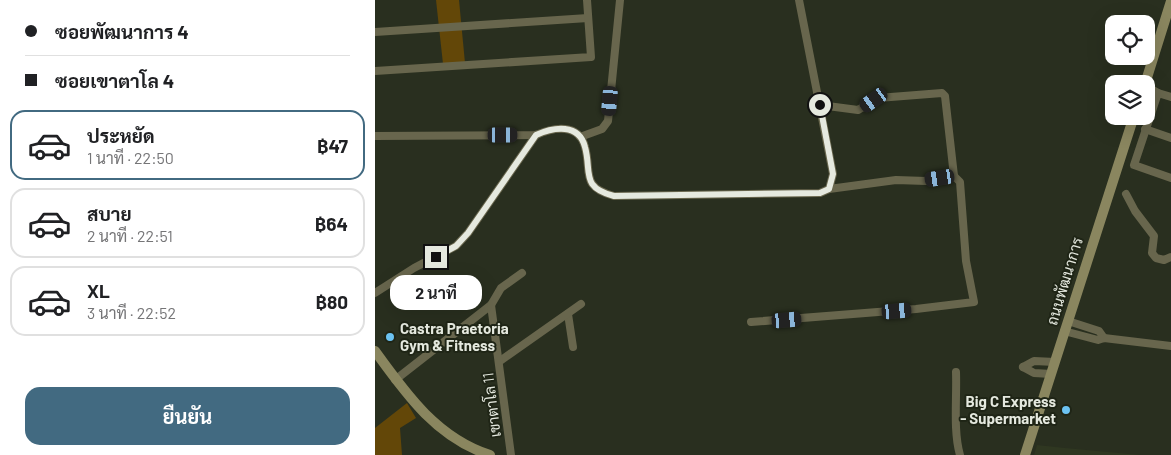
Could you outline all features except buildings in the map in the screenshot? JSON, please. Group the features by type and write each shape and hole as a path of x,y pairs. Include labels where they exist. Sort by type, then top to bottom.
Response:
{"street":[{"path":"375,71 591,57 587,0"},
{"path":"580,137 599,131 608,121 620,0"},
{"path":"799,0 833,174 829,189"},
{"path":"1148,75 1171,1"},
{"path":"375,32 589,18"},
{"path":"1155,91 1171,97"},
{"path":"751,322 916,310 974,302 966,260 960,182 954,176 945,96 942,93 878,98 858,110 820,105"},
{"path":"1158,93 1134,165 1171,178"},
{"name":"ถนนพัฒนาการ","path":"1025,455 1131,125"},
{"path":"375,136 536,135 547,130 563,128 580,137 585,148 586,166 591,182 600,192 614,196 820,193 829,189 896,180 926,181 954,176"},
{"path":"1145,129 1171,138"},
{"path":"375,293 415,268 456,246 468,233 536,135"},
{"path":"1126,194 1135,211 1154,236 1152,254 1155,258 1164,260 1171,257"},
{"path":"395,380 491,305 501,288 523,273"},
{"name":"เขาตาโล 11","path":"511,455 500,361 581,304"},
{"path":"491,305 500,361"},
{"path":"568,314 573,347"},
{"path":"1068,320 1099,331 1104,338"},
{"path":"1065,331 1097,340 1104,338 1171,346"},
{"path":"375,351 414,404 449,436 490,455"},
{"path":"1051,374 1034,373 1023,367 1034,361 1055,362"},
{"path":"956,372 958,405 955,440 960,455"}],"shaded area":[{"path":"436,0 459,0 465,63 443,64"},
{"path":"407,403 416,418 400,428 402,455 375,455 375,428"},
{"path":"1037,445 1065,448 1140,455 1034,455"}],"place":[{"name":"Castra Praetoria Gym & Fitness","path":"390,337"},
{"name":"Big C Express - Supermarket","path":"1066,410"}],"route":[{"path":"436,257 456,246 468,233 536,135 547,130 563,128 574,132 580,137 585,148 586,166 591,182 600,192 614,196 820,193 829,189 832,184 833,174 820,105"}]}
